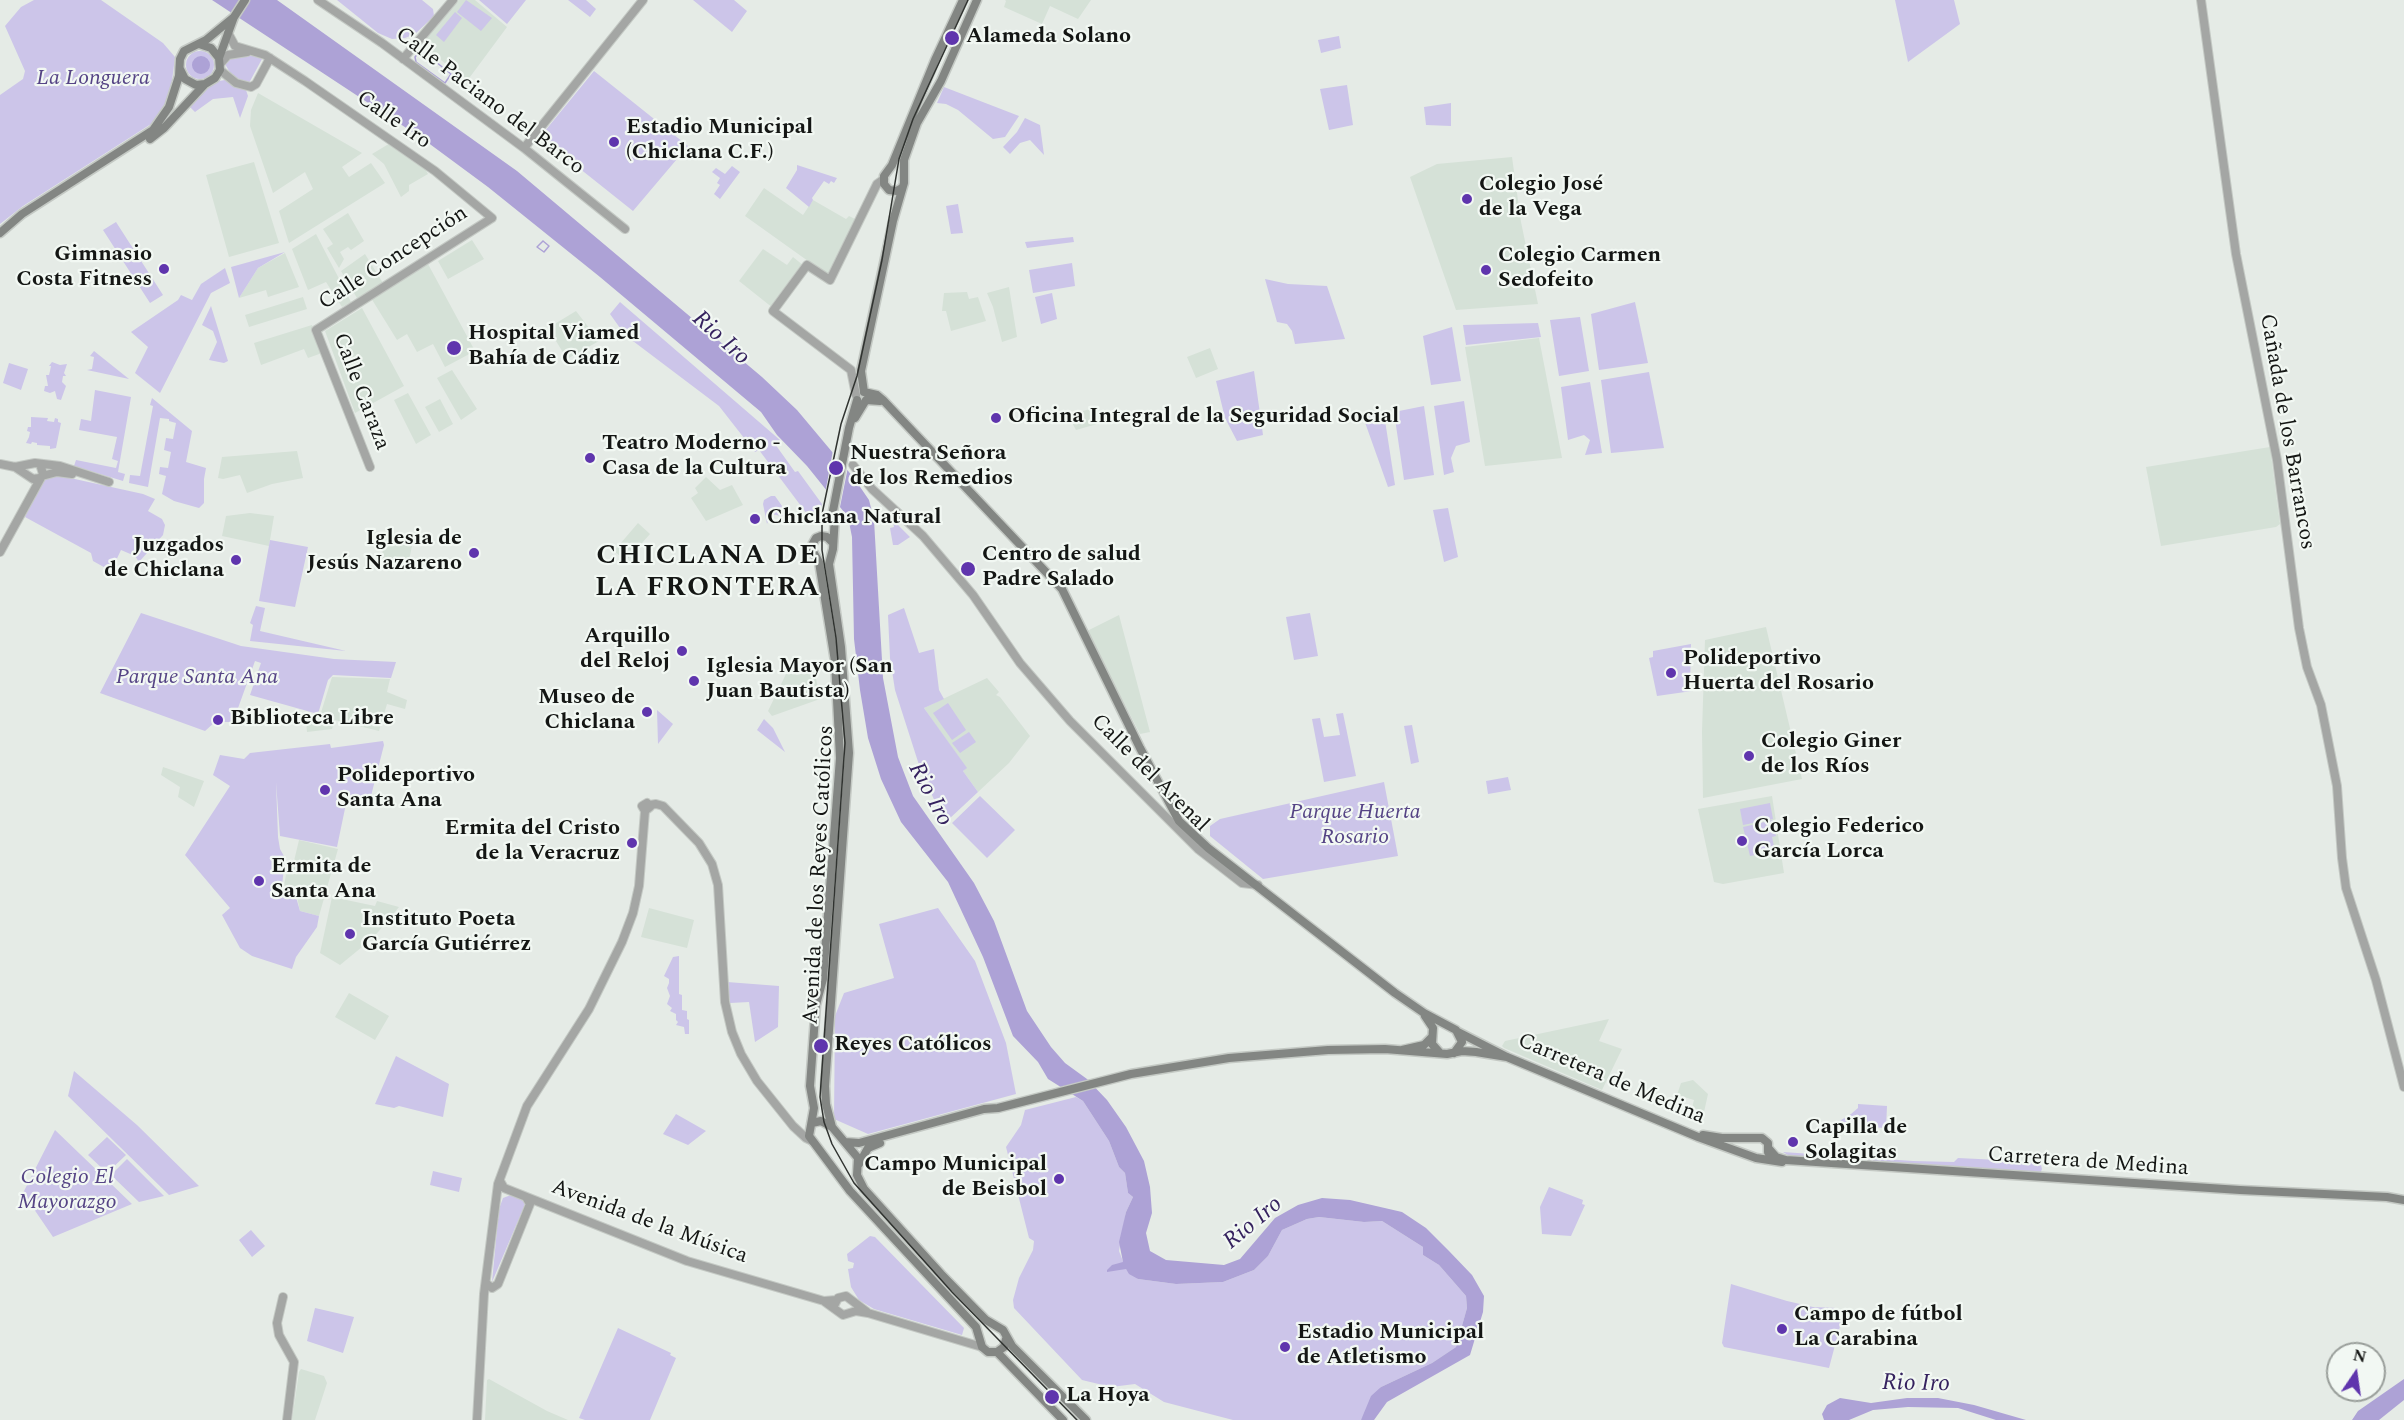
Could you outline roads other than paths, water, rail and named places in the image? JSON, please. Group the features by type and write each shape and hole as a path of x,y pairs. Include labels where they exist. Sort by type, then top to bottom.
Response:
{"main road":[{"path":"234,16 199,44 184,51 180,59 180,67 182,75 188,81 196,85 212,81 220,64 234,16 245,0"},
{"path":"902,188 897,191 885,187 886,176 963,0"},
{"path":"824,536 833,512 849,434 862,397 863,365 904,178 903,164 916,123 942,81 977,0"},
{"path":"199,44 212,48 220,64"},
{"path":"0,233 22,214 153,130 169,107 180,67"},
{"path":"0,240 16,224 161,131 205,84"},
{"path":"886,176 898,172 904,178"},
{"path":"862,397 888,405 1062,589 1140,748 1179,821 1212,850 1424,1013 1432,1025 1433,1047 1444,1054"},
{"path":"824,536 812,542 815,555 823,557 831,554 835,516 833,512"},
{"path":"824,536 832,543"},
{"name":"Avenida de los Reyes Católicos","path":"831,554 829,564 842,654 849,744 847,801 825,1086 826,1104 832,1127"},
{"name":"Avenida de los Reyes Católicos","path":"812,1141 809,1132 814,1105 810,1086 813,1041 816,1005 823,979 840,758 835,661 819,562 815,555"},
{"name":"Carretera de Medina","path":"1424,1013 1507,1057 1756,1158 2240,1190 2387,1197"},
{"path":"1420,1050 1441,1027 1456,1030 1462,1042 1454,1053"},
{"path":"833,1169 848,1174 858,1167 863,1154 871,1146 1037,1097 1131,1074 1229,1058 1328,1050 1420,1050 1444,1054 1476,1052 1507,1057"},
{"path":"845,1142 859,1143 984,1109 998,1108"},
{"path":"812,1124 820,1121 832,1127 856,1154 859,1181 864,1189 941,1274 982,1315 1003,1330 1006,1339 1086,1420"},
{"path":"1693,1134 1753,1139 1759,1137 1764,1139 1776,1156 1786,1161"},
{"path":"1753,1139 1748,1148 1756,1158 1766,1156 1769,1149"},
{"path":"812,1141 850,1191 976,1327 980,1340 988,1352 997,1352 1003,1348 1006,1339"},
{"path":"2387,1197 2404,1195"},
{"path":"2387,1197 2404,1200"},
{"path":"980,1340 985,1327 994,1325"},
{"path":"997,1352 1063,1420"}],"street":[{"name":"Calle Paciano del Barco","path":"318,0 328,3 524,148 625,230"},
{"path":"403,59 453,0"},
{"path":"524,148 643,0"},
{"name":"Cañada de los Barrancos","path":"2200,0 2236,254 2277,460 2299,628 2307,667 2327,729 2337,786 2346,888 2376,980 2404,1087"},
{"name":"Calle Iro","path":"228,33 235,46 259,52 270,58 429,168 492,218"},
{"name":"Calle Iro","path":"220,64 228,55 234,53 248,52 270,58"},
{"path":"220,64 236,83 245,87 256,84 270,58"},
{"path":"862,397 851,370 773,310 807,265 830,280 877,184 886,176"},
{"name":"Calle Concepción","path":"316,330 492,218"},
{"name":"Calle Caraza","path":"316,330 370,466"},
{"path":"0,464 60,466 109,482 66,473 48,473 41,477 29,476 15,466"},
{"path":"27,500 30,465"},
{"path":"0,552 41,477 43,469 40,465"},
{"name":"Calle del Arenal","path":"853,465 885,502 891,504 923,536 973,595 1027,671 1070,721 1198,849 1242,883 1258,885"},
{"path":"478,1419 484,1297 489,1285 495,1208 500,1181 527,1106 598,995 622,942 639,886 647,808 656,804 663,806 699,843 712,864 718,885 726,1011 746,1064 757,1081 792,1124 812,1141"},
{"path":"792,1124 804,1126 812,1124"},
{"name":"Avenida de la Música","path":"500,1181 504,1188 687,1261 836,1304"},
{"path":"495,1208 502,1196 509,1192 518,1193"},
{"path":"489,1285 498,1284 530,1204 526,1197"},
{"path":"283,1296 277,1323 279,1335 294,1362 287,1420"},
{"path":"868,1313 846,1296 836,1304 840,1315 868,1313 964,1341 980,1340"},
{"path":"851,1313 854,1303"}],"waterway":[{"path":"421,50 451,74 445,83 416,62 415,57 421,50"},
{"path":"543,241 549,246 544,252 537,247 543,241"}],"tram line":[{"path":"968,0 913,119 899,159 882,260 857,376 841,424 822,514 822,550 836,638 845,743 820,1097 824,1122 832,1144 854,1183 952,1292 1077,1420"}],"place":[{"name":"Alameda Solano","path":"952,38"},
{"name":"Estadio Municipal (Chiclana C.F.)","path":"614,142"},
{"name":"Colegio José de la Vega","path":"1467,199"},
{"name":"Gimnasio Costa Fitness","path":"164,269"},
{"name":"Colegio Carmen Sedofeito","path":"1486,270"},
{"name":"Hospital Viamed Bahía de Cádiz","path":"454,348"},
{"name":"Oficina Integral de la Seguridad Social","path":"996,418"},
{"name":"Teatro Moderno - Casa de la Cultura","path":"590,458"},
{"name":"Nuestra Señora de los Remedios","path":"836,468"},
{"name":"Chiclana Natural","path":"755,519"},
{"name":"Iglesia de Jesús Nazareno","path":"474,553"},
{"name":"Juzgados de Chiclana","path":"236,560"},
{"name":"Centro de salud Padre Salado","path":"968,569"},
{"name":"Arquillo del Reloj","path":"682,651"},
{"name":"Polideportivo Huerta del Rosario","path":"1671,673"},
{"name":"Iglesia Mayor (San Juan Bautista)","path":"694,681"},
{"name":"Museo de Chiclana","path":"647,712"},
{"name":"Biblioteca Libre","path":"218,720"},
{"name":"Colegio Giner de los Ríos","path":"1749,756"},
{"name":"Polideportivo Santa Ana","path":"325,790"},
{"name":"Colegio Federico García Lorca","path":"1742,841"},
{"name":"Ermita del Cristo de la Veracruz","path":"632,843"},
{"name":"Ermita de Santa Ana","path":"259,881"},
{"name":"Instituto Poeta García Gutiérrez","path":"350,934"},
{"name":"Reyes Católicos","path":"821,1046"},
{"name":"Capilla de Solagitas","path":"1793,1142"},
{"name":"Campo Municipal de Beisbol","path":"1059,1179"},
{"name":"Campo de fútbol La Carabina","path":"1782,1329"},
{"name":"Estadio Municipal de Atletismo","path":"1285,1347"},
{"name":"La Hoya","path":"1052,1397"}],"district":[{"name":"CHICLANA DE LA FRONTERA","path":"708,574"}],"park label":[{"name":"La Longuera","path":"93,80"},
{"name":"Parque Santa Ana","path":"197,679"},
{"name":"Parque Huerta Rosario","path":"1355,826"},
{"name":"Colegio El Mayorazgo","path":"67,1192"}],"water label":[{"name":"Rio Iro","path":"720,339"},
{"name":"Rio Iro","path":"929,795"},
{"name":"Rio Iro","path":"1254,1224"},
{"name":"Rio Iro","path":"1916,1385"}]}
